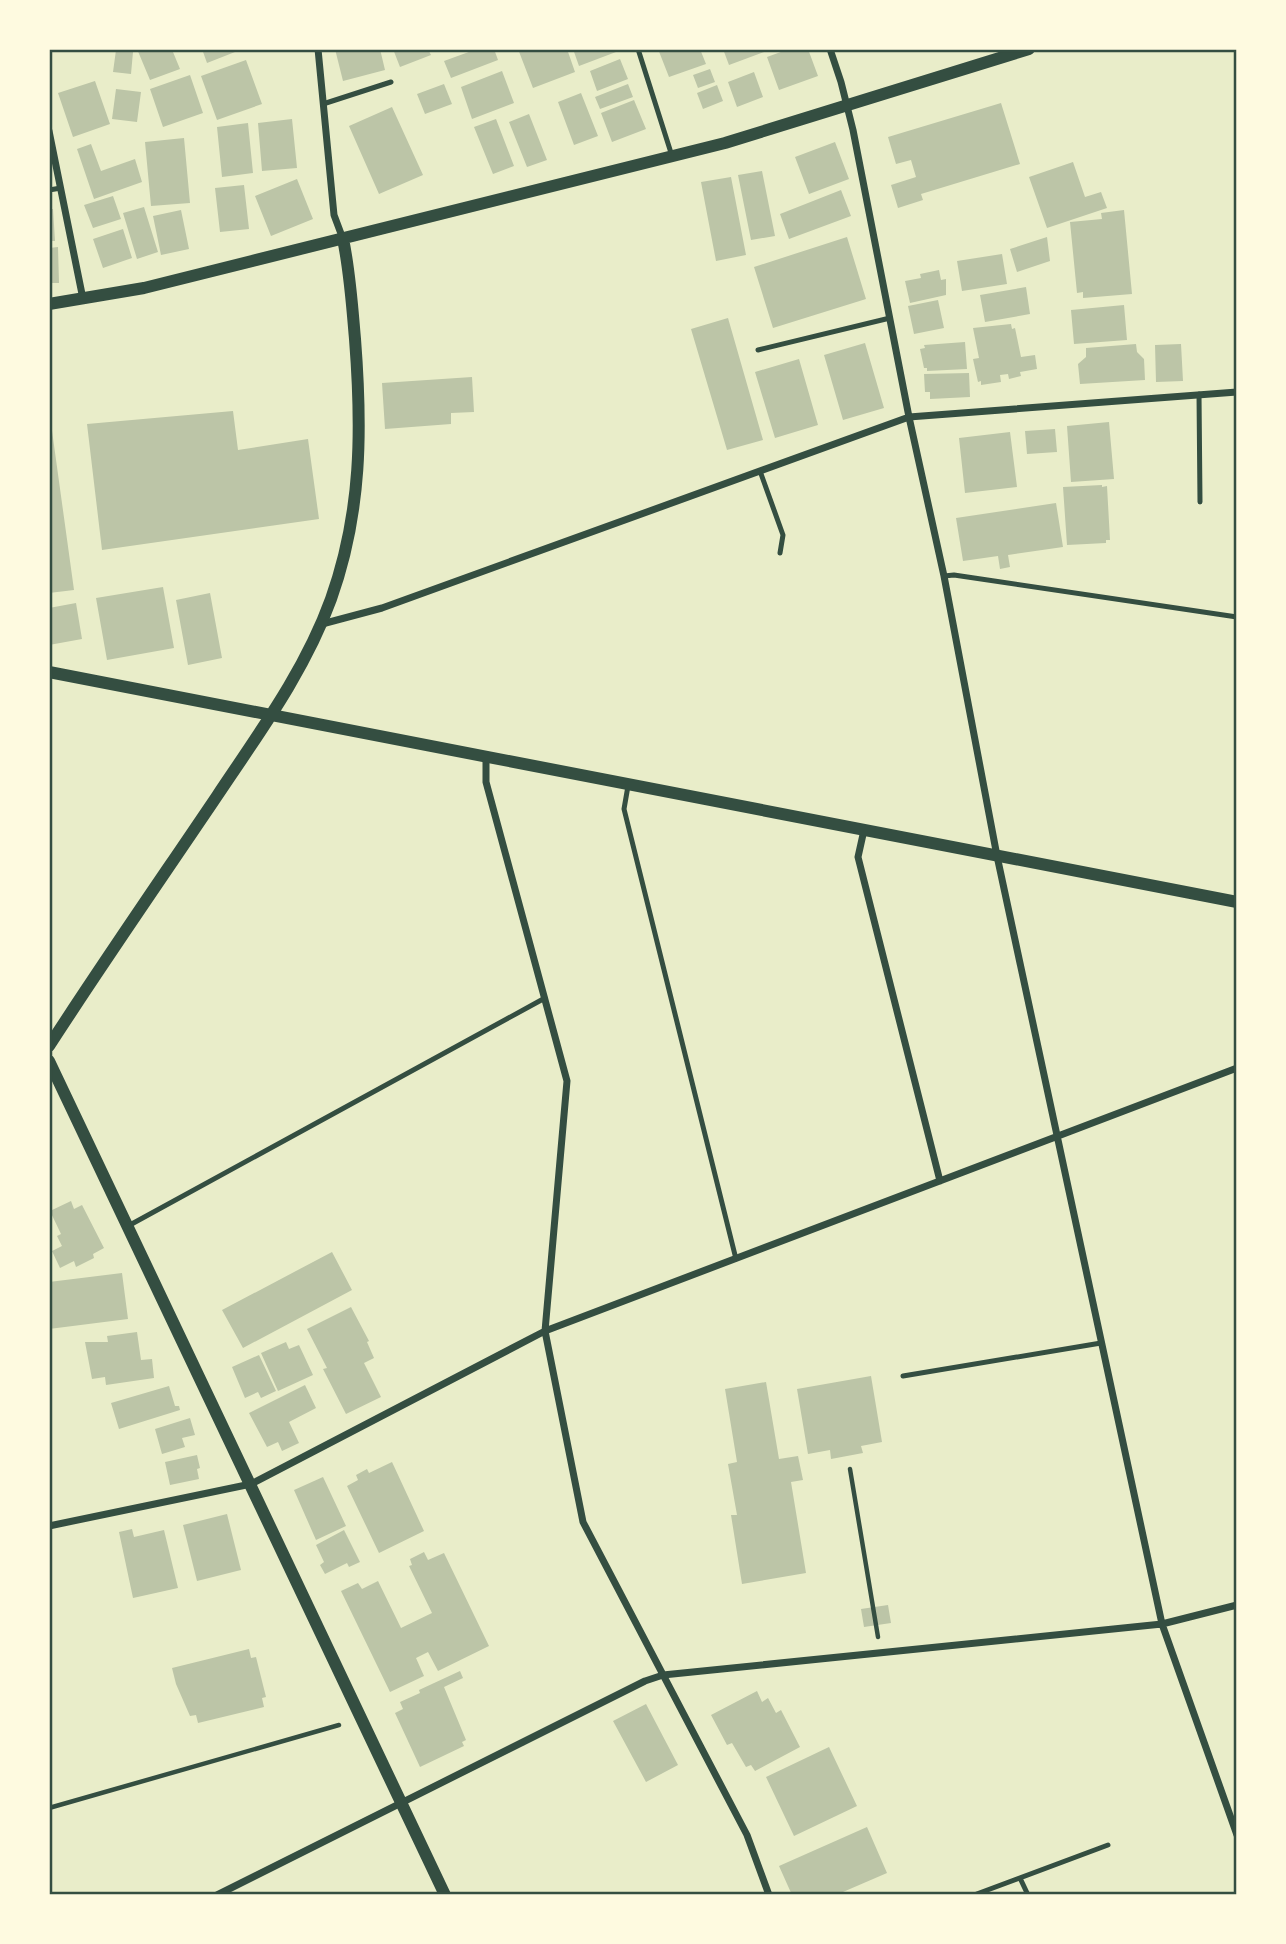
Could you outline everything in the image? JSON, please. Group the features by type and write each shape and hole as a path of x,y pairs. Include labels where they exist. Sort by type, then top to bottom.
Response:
{"street":[{"path":"49,1045 272,714 322,624 348,541 360,453 358,382 349,268 343,239 334,215 318,49"},
{"path":"830,49 848,105 909,417 944,576 997,856 1162,1624 1237,1835"},
{"path":"49,304 144,288 743,138 1028,49"},
{"path":"49,131 83,299"},
{"path":"322,624 382,608 909,417 1237,392"},
{"path":"49,672 1237,902"},
{"path":"486,757 486,782 567,1081 545,1331 583,1522 747,1835 769,1895"},
{"path":"864,830 858,857 940,1181"},
{"path":"49,1061 445,1895"},
{"path":"49,1526 251,1484 545,1331 1237,1068"},
{"path":"217,1895 645,1681 663,1675 1162,1624 1237,1605"}],"lane":[{"path":"638,49 672,156"},
{"path":"323,104 391,82"},
{"path":"49,190 61,188"},
{"path":"758,350 890,318"},
{"path":"1199,394 1200,502"},
{"path":"760,471 783,535 780,554"},
{"path":"944,576 954,575 1237,617"},
{"path":"628,785 624,809 736,1259"},
{"path":"128,1226 545,998"},
{"path":"904,1376 1101,1343"},
{"path":"974,1895 1108,1844"},
{"path":"1020,1878 1028,1895"}],"path":[{"path":"850,1469 881,1652"},
{"path":"49,1808 339,1725"}],"building":[{"path":"137,49 180,49 173,52 180,69 150,80"},
{"path":"202,49 234,49 235,52 207,63"},
{"path":"335,49 380,49 385,70 343,81"},
{"path":"393,49 428,49 431,55 400,67"},
{"path":"477,49 494,49 498,60 451,78 444,61"},
{"path":"518,49 567,49 575,72 533,88"},
{"path":"573,49 615,49 616,52 579,66"},
{"path":"658,49 700,49 706,64 669,77"},
{"path":"723,49 772,49 729,65"},
{"path":"789,49 808,49 818,76 779,90 767,57"},
{"path":"116,50 133,52 131,74 113,72"},
{"path":"620,59 628,79 597,91 590,71"},
{"path":"246,60 262,104 217,120 201,76"},
{"path":"710,69 715,82 698,88 693,75"},
{"path":"502,71 514,103 472,119 461,87"},
{"path":"754,72 763,97 737,107 728,82"},
{"path":"190,75 203,113 163,127 150,89"},
{"path":"95,81 110,124 73,137 58,93"},
{"path":"444,84 452,104 425,114 417,94"},
{"path":"628,84 633,97 600,109 595,97"},
{"path":"717,85 723,101 703,109 697,93"},
{"path":"116,89 141,92 137,122 112,119"},
{"path":"581,93 598,136 574,145 558,102"},
{"path":"634,100 646,129 612,142 601,113"},
{"path":"1001,103 1020,164 921,194 923,200 898,208 891,185 916,177 911,160 896,164 888,137"},
{"path":"392,107 423,175 379,194 349,126"},
{"path":"529,114 547,160 527,167 509,122"},
{"path":"292,119 297,168 262,171 258,123"},
{"path":"496,119 514,166 493,174 474,127"},
{"path":"248,123 253,173 222,177 217,127"},
{"path":"184,138 190,203 151,206 145,142"},
{"path":"835,142 849,179 809,194 795,157"},
{"path":"91,144 101,171 135,159 142,182 94,199 77,149"},
{"path":"1073,162 1085,197 1101,192 1107,208 1047,228 1029,177"},
{"path":"762,171 775,236 751,240 738,175"},
{"path":"731,177 746,255 716,261 701,182"},
{"path":"297,179 313,219 271,236 255,196"},
{"path":"244,185 249,229 220,232 215,188"},
{"path":"841,190 851,216 789,239 780,214"},
{"path":"113,196 121,219 93,228 84,205"},
{"path":"144,207 158,252 137,259 123,213"},
{"path":"49,209 53,209 55,241 49,241"},
{"path":"181,210 189,249 161,255 153,216"},
{"path":"1124,210 1132,294 1083,298 1083,292 1077,293 1070,222 1102,219 1101,213"},
{"path":"123,229 132,258 103,268 93,239"},
{"path":"847,237 866,299 773,328 754,267"},
{"path":"1047,237 1050,261 1017,272 1010,249"},
{"path":"58,247 59,283 49,283 49,248"},
{"path":"1002,254 1007,284 962,291 957,261"},
{"path":"939,270 941,280 946,279 946,295 910,303 905,281"},
{"path":"1026,287 1030,314 985,322 980,295"},
{"path":"938,300 944,328 914,334 908,306"},
{"path":"1124,305 1127,340 1074,344 1071,310"},
{"path":"728,318 763,440 727,450 691,329"},
{"path":"1011,324 1012,329 1015,328 1021,357 1035,355 1037,369 1020,372 1021,376 1009,379 1008,374 1000,375 1001,382 981,385 973,359 979,358 973,328"},
{"path":"965,342 967,369 927,371 927,368 924,368 920,349 925,348 924,345"},
{"path":"865,343 884,408 843,420 824,355"},
{"path":"1136,344 1137,352 1144,359 1145,380 1080,384 1078,364 1086,357 1086,348"},
{"path":"1181,344 1183,381 1156,382 1155,345"},
{"path":"799,359 818,425 775,438 755,372"},
{"path":"969,373 970,397 930,399 930,392 925,392 924,374"},
{"path":"472,377 474,412 451,413 451,424 385,429 382,383"},
{"path":"49,409 74,590 49,593"},
{"path":"233,411 238,450 308,439 319,519 102,550 87,424"},
{"path":"1109,422 1114,479 1071,482 1067,426"},
{"path":"1055,429 1057,452 1027,454 1025,431"},
{"path":"1010,432 1017,487 965,493 959,438"},
{"path":"1107,486 1110,540 1106,540 1106,543 1067,545 1063,487"},
{"path":"1056,503 1063,547 1008,555 1010,567 1000,569 998,556 963,561 956,518"},
{"path":"163,587 174,648 107,660 96,598"},
{"path":"210,593 222,658 188,665 176,600"},
{"path":"76,603 82,639 49,645 49,608"},
{"path":"71,1201 74,1209 82,1205 104,1248 93,1254 94,1258 76,1267 74,1261 60,1268 52,1251 62,1246 57,1236 61,1234 50,1211"},
{"path":"332,1252 352,1290 243,1348 222,1310"},
{"path":"122,1273 128,1319 49,1329 49,1282"},
{"path":"351,1307 369,1341 367,1342 374,1358 364,1363 381,1397 346,1414 323,1369 327,1368 307,1329"},
{"path":"137,1332 141,1360 152,1359 154,1378 106,1385 105,1377 92,1379 85,1342 108,1342 107,1336"},
{"path":"286,1342 289,1349 299,1345 313,1375 278,1391 261,1353"},
{"path":"259,1355 276,1391 261,1398 258,1392 245,1398 232,1367"},
{"path":"871,1376 882,1442 861,1446 863,1453 831,1459 830,1450 808,1454 797,1389"},
{"path":"766,1382 779,1459 798,1456 803,1480 791,1482 806,1573 742,1584 731,1515 737,1515 728,1464 737,1462 725,1389"},
{"path":"305,1385 316,1408 289,1422 299,1443 282,1451 278,1442 267,1447 249,1413"},
{"path":"169,1386 175,1406 179,1406 180,1410 119,1429 111,1403"},
{"path":"190,1418 195,1435 182,1438 185,1447 162,1454 155,1429"},
{"path":"197,1455 199,1479 170,1485 165,1462"},
{"path":"392,1462 424,1531 379,1553 347,1486 358,1480 356,1475 367,1469 369,1473"},
{"path":"323,1477 346,1526 316,1540 294,1490"},
{"path":"227,1514 241,1570 197,1581 183,1525"},
{"path":"132,1529 134,1537 164,1530 178,1588 133,1598 119,1532"},
{"path":"344,1530 360,1562 349,1567 347,1563 325,1574 320,1565 324,1562 316,1545"},
{"path":"424,1552 428,1560 444,1553 489,1646 438,1671 428,1652 416,1658 424,1676 390,1692 341,1591 358,1583 362,1589 378,1581 401,1628 432,1613 409,1566 412,1565 410,1559"},
{"path":"888,1605 891,1623 864,1627 861,1609"},
{"path":"249,1649 251,1658 256,1657 266,1697 262,1698 264,1707 198,1723 196,1715 190,1716 172,1668"},
{"path":"460,1671 463,1678 444,1687 466,1740 462,1742 464,1746 420,1767 395,1713 403,1709 400,1702"},
{"path":"757,1691 762,1702 768,1698 776,1713 781,1710 800,1747 755,1771 751,1765 746,1767 732,1743 727,1745 711,1715"},
{"path":"646,1704 678,1765 646,1782 613,1721"},
{"path":"829,1747 857,1806 794,1836 766,1777"},
{"path":"867,1827 887,1873 836,1895 792,1895 779,1866"}]}
